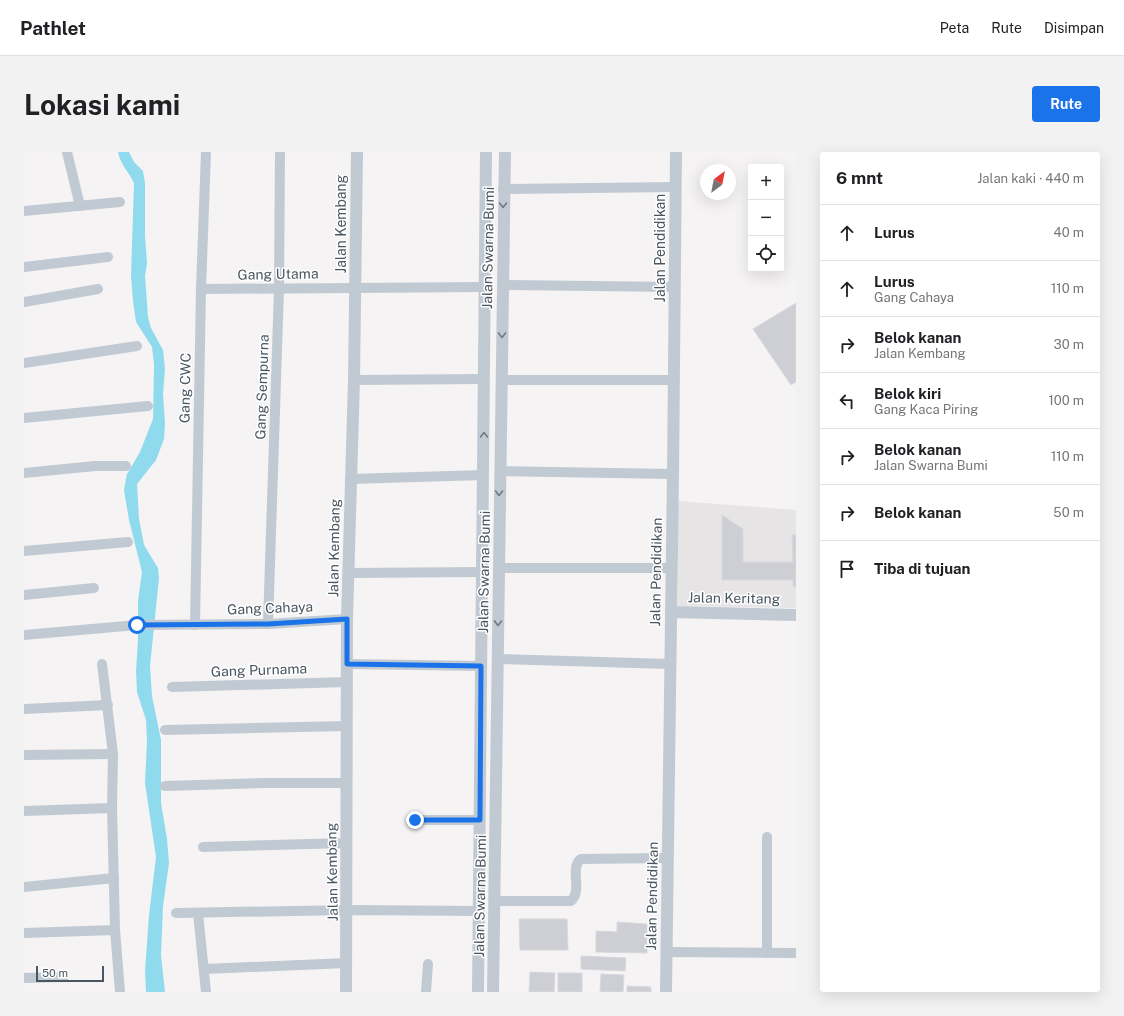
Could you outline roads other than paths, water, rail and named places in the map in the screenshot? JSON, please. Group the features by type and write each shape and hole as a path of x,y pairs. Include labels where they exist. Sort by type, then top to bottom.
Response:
{"street":[{"path":"67,152 80,206"},
{"name":"Gang CWC","path":"194,625 201,289 206,152"},
{"name":"Gang Sempurna","path":"268,624 279,289 280,152"},
{"name":"Jalan Kembang","path":"346,992 348,910 346,843 347,619 356,287 356,152"},
{"name":"Jalan Swarna Bumi","path":"478,992 486,152"},
{"name":"Jalan Swarna Bumi","path":"493,992 499,659 500,453 505,152"},
{"name":"Jalan Pendidikan","path":"666,992 675,287 674,187 676,152"},
{"path":"504,189 674,187"},
{"path":"24,211 120,202"},
{"path":"486,239 503,239"},
{"path":"24,268 108,257"},
{"path":"503,285 675,287"},
{"name":"Gang Utama","path":"201,289 485,287"},
{"path":"24,302 98,289"},
{"path":"24,363 137,346"},
{"path":"354,380 484,380"},
{"path":"501,380 674,380"},
{"path":"24,418 148,406"},
{"path":"484,453 500,453"},
{"path":"24,473 95,466 126,466"},
{"path":"500,471 673,474"},
{"path":"350,479 484,475"},
{"path":"24,551 128,542"},
{"path":"499,568 671,568"},
{"path":"348,573 482,572"},
{"path":"24,595 94,588"},
{"name":"Jalan Keritang","path":"671,612 796,615"},
{"name":"Gang Cahaya","path":"24,635 137,625 268,624 347,619"},
{"path":"481,640 498,639"},
{"path":"499,659 669,664"},
{"path":"102,664 113,754 112,808 115,930 120,992"},
{"path":"347,664 481,666"},
{"name":"Gang Purnama","path":"172,687 347,682"},
{"path":"24,709 108,705"},
{"path":"165,730 347,726"},
{"path":"24,755 113,754"},
{"path":"166,786 265,783 347,783"},
{"path":"24,811 112,808"},
{"path":"415,820 480,820"},
{"path":"767,837 767,953"},
{"path":"203,847 346,843"},
{"path":"495,902 571,900 575,895 577,864 582,859 667,858"},
{"path":"24,887 114,878"},
{"path":"176,913 348,910 479,911"},
{"path":"198,913 206,992"},
{"path":"24,933 115,930"},
{"path":"666,952 796,953"},
{"path":"204,969 347,963"},
{"path":"426,992 428,964"},
{"path":"24,978 64,977"}],"water":[{"path":"118,152 129,152 134,162 143,171 145,183 145,236 147,263 145,276 148,317 151,328 163,350 165,369 163,394 165,423 164,439 156,460 137,484 139,519 144,545 158,568 159,578 150,666 152,696 161,740 161,803 169,863 163,906 161,955 165,992 146,992 145,971 149,915 156,857 145,783 147,741 146,720 137,692 136,671 138,601 142,572 129,520 124,490 127,474 140,452 153,419 154,364 152,347 136,322 131,276 134,183"}]}
